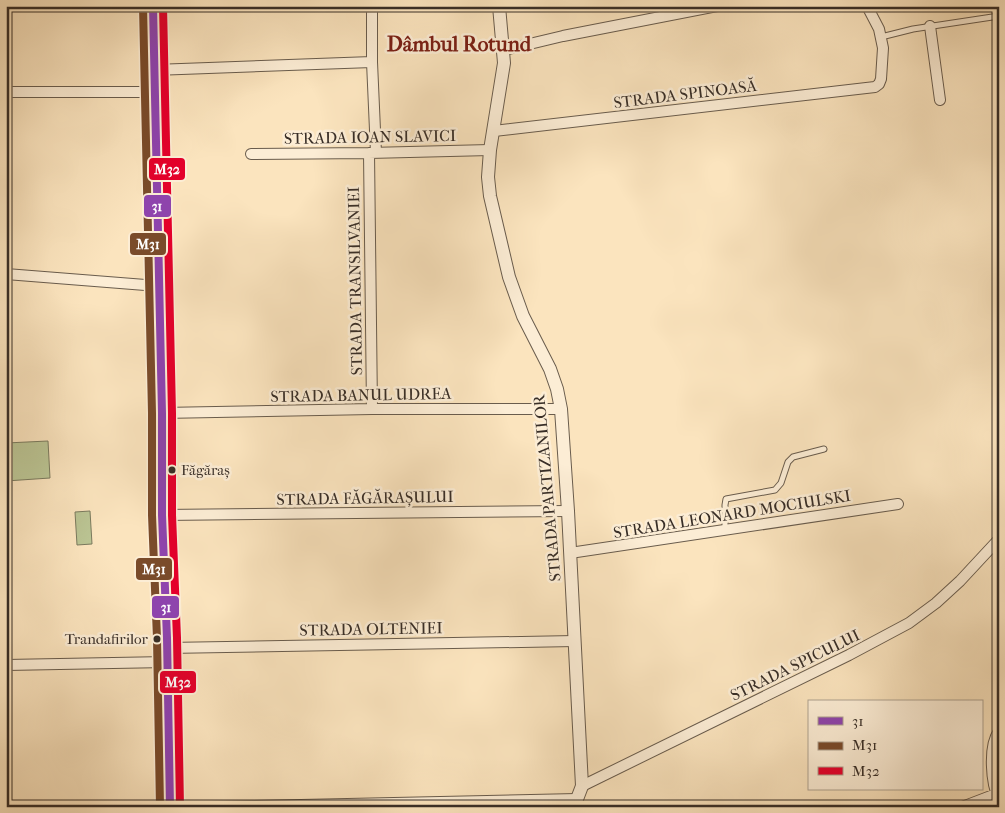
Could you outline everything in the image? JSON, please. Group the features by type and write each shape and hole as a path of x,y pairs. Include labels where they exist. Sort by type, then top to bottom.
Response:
{"main road":[{"path":"153,6 162,413 162,515 170,807"}],"street":[{"name":"STRADA TRANSILVANIEI","path":"372,6 372,409"},
{"name":"STRADA PARTIZANILOR","path":"499,6 504,50 502,84 490,150 488,177 490,196 509,277 523,316 550,369 561,409 582,786 575,803"},
{"path":"504,50 563,36 717,6"},
{"path":"867,6 881,37"},
{"path":"930,26 940,100"},
{"name":"STRADA SPINOASĂ","path":"494,131 875,87 881,79 883,48 881,37"},
{"path":"154,70 372,62"},
{"path":"6,92 154,92"},
{"name":"STRADA IOAN SLAVICI","path":"251,154 490,150"},
{"path":"6,274 158,286"},
{"name":"STRADA BANUL UDREA","path":"162,413 372,409 561,409"},
{"name":"STRADA LEONARD MOCIULSKI","path":"570,554 898,504"},
{"name":"STRADA FĂGĂRAȘULUI","path":"162,515 568,511"},
{"name":"STRADA SPICULUI","path":"582,786 849,655 909,623 960,581 999,539"},
{"name":"STRADA OLTENIEI","path":"6,665 167,655 575,641"},
{"path":"962,807 998,797 993,774 992,755 997,734"},
{"path":"207,807 575,803"}],"lane":[{"path":"881,37 913,29 999,16"},
{"path":"725,529 726,499 775,490 782,483 788,462 793,457 824,449"}],"green space":[{"path":"48,441 50,478 6,481 6,443"},
{"path":"90,511 92,544 77,545 75,512"}],"transit line":[{"name":"M31","path":"143,6 152,413 152,515 157,638 160,807"},
{"name":"31","path":"153,6 162,413 162,515 167,638 170,807"},
{"name":"M32","path":"163,6 172,413 172,515 177,638 180,807"}],"place":[{"name":"Făgăraș","path":"172,470"},
{"name":"Trandafirilor","path":"157,639"}],"district":[{"name":"Dâmbul Rotund","path":"459,44"}]}
